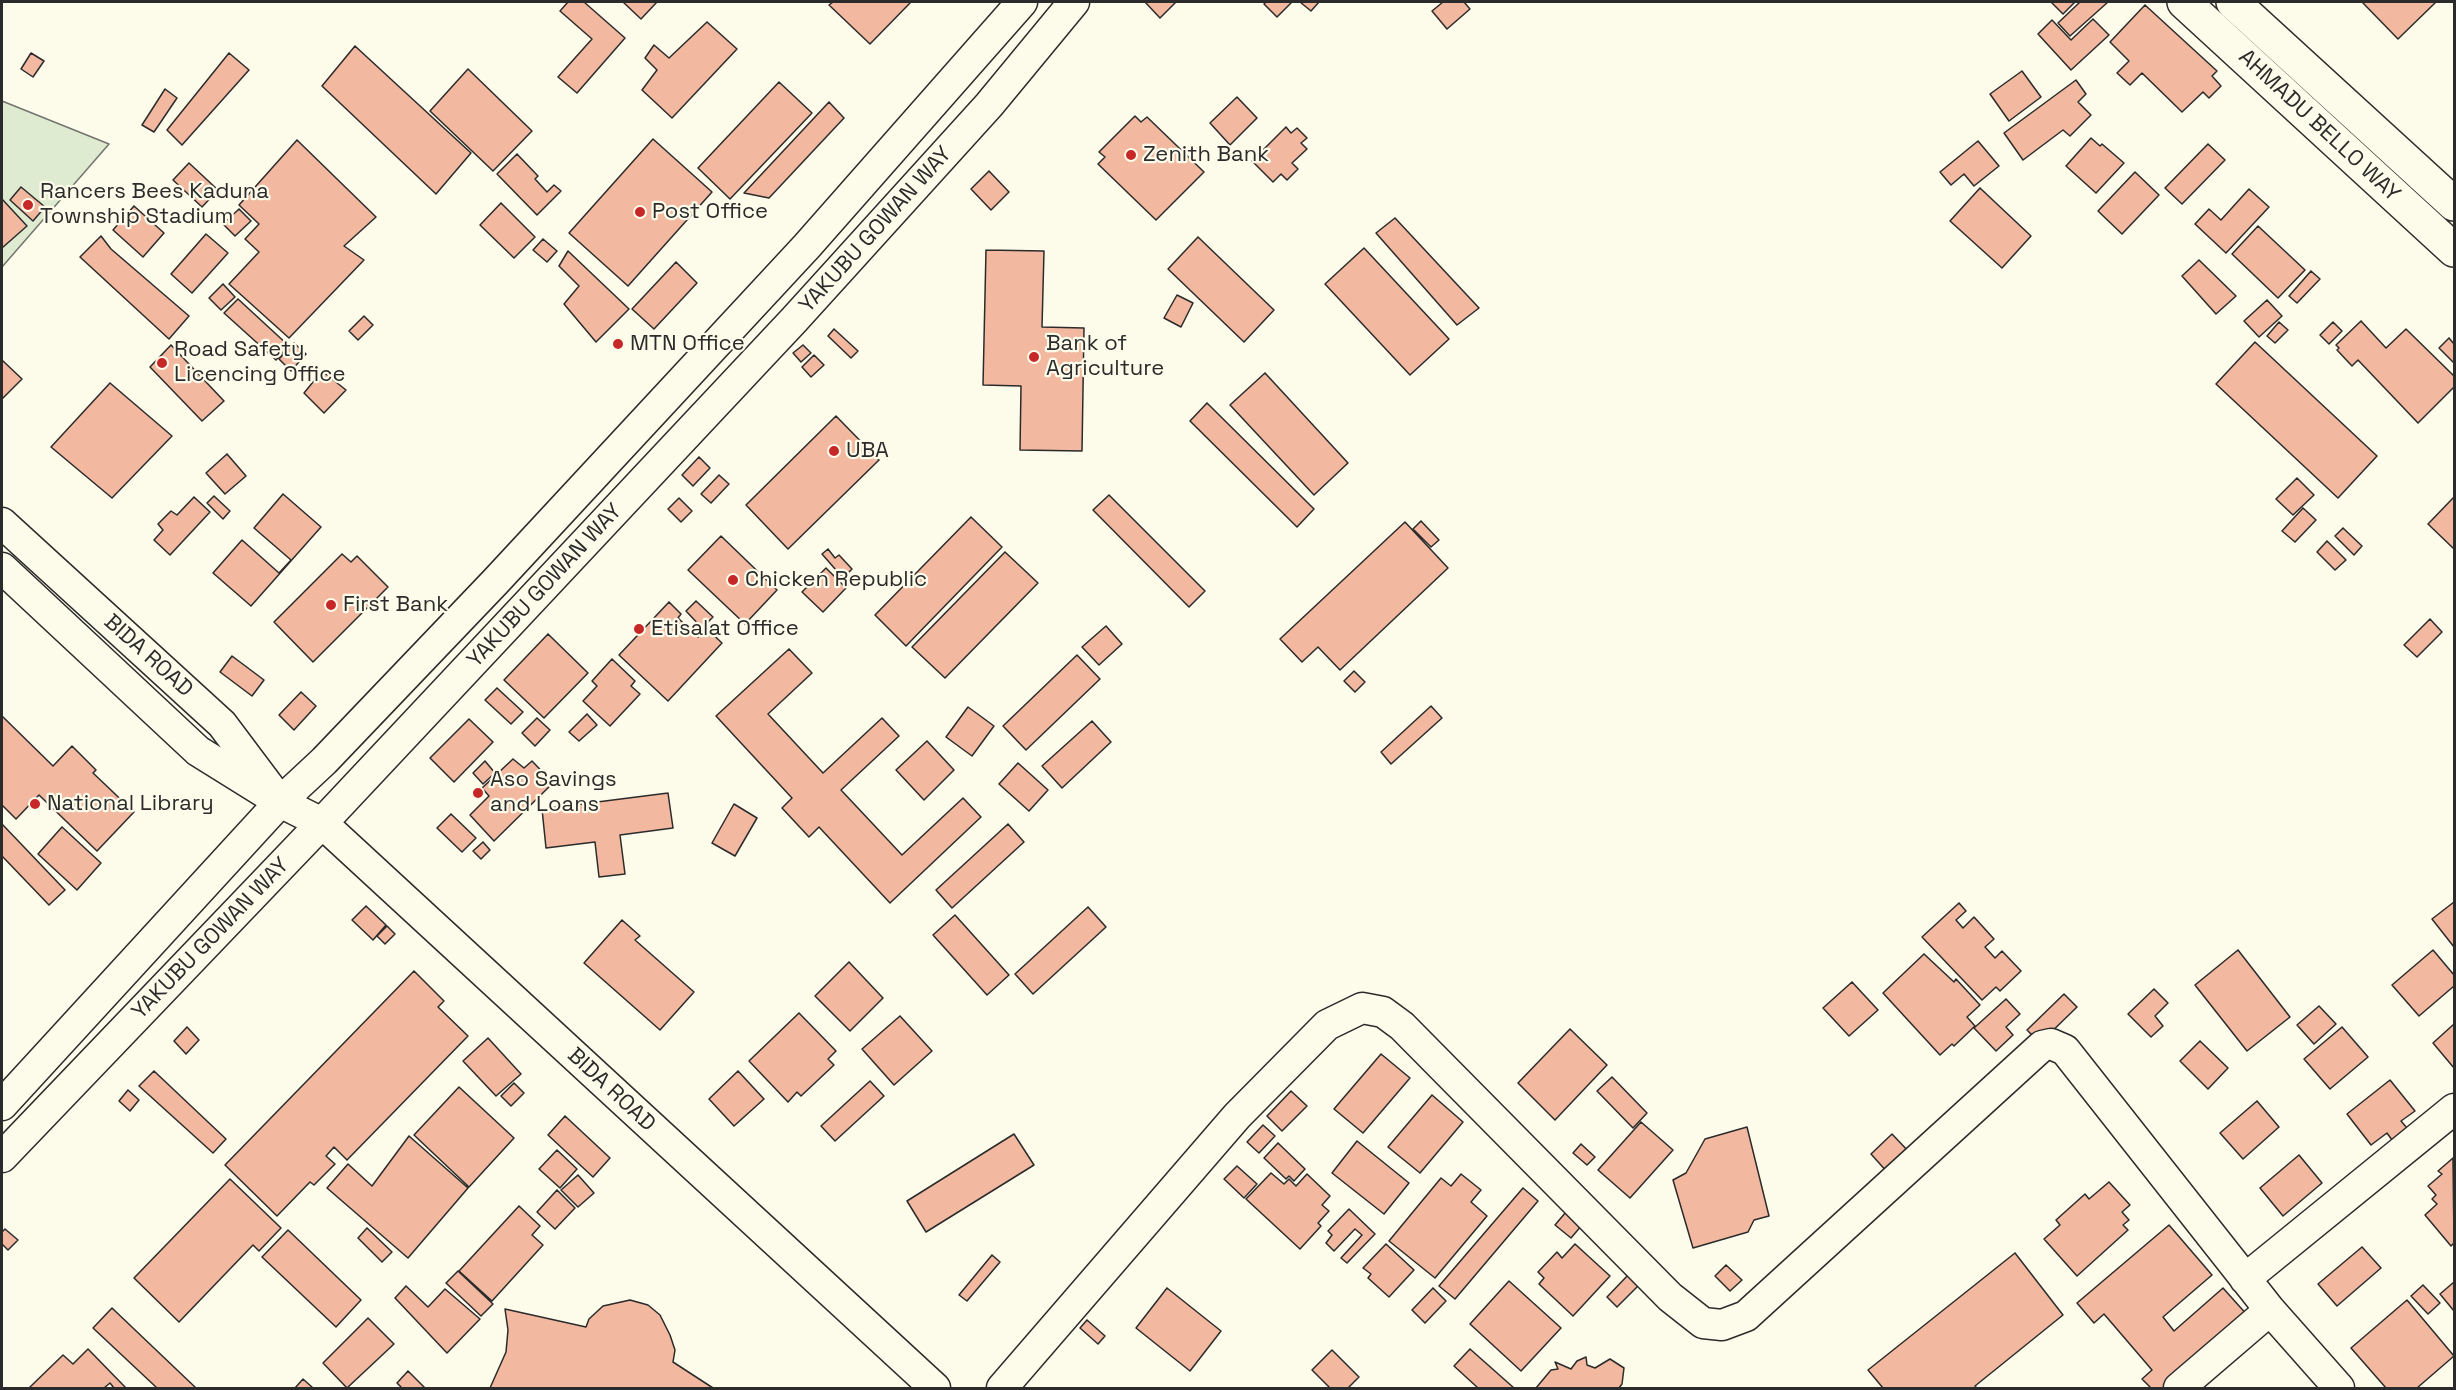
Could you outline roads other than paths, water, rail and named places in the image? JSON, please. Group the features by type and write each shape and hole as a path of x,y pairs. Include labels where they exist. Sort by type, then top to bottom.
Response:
{"main road":[{"name":"AHMADU BELLO WAY","path":"2184,2 2454,250"},
{"name":"AHMADU BELLO WAY","path":"2233,2 2454,204"}],"street":[{"name":"YAKUBU GOWAN WAY","path":"2,1105 280,802 324,761 480,598 807,246 1022,2"},
{"name":"YAKUBU GOWAN WAY","path":"2,1157 322,824 826,285 989,105 1074,2"},
{"name":"BIDA ROAD","path":"2,523 222,724 280,802"},
{"name":"BIDA ROAD","path":"2,568 198,751 280,802 322,824 935,1389"},
{"path":"1002,1389 1237,1116 1327,1025 1362,1008 1383,1012 1402,1026 1670,1297 1703,1323 1722,1325 1746,1316 2042,1046 2051,1044 2065,1050 2270,1310 2339,1389"},
{"path":"2245,1279 2454,1109"},
{"path":"2179,1389 2270,1310"}],"place":[{"name":"Zenith Bank","path":"1131,155"},
{"name":"Rancers Bees Kaduna Township Stadium","path":"28,205"},
{"name":"Post Office","path":"640,212"},
{"name":"MTN Office","path":"618,344"},
{"name":"Bank of Agriculture","path":"1034,357"},
{"name":"Road Safety Licencing Office","path":"162,363"},
{"name":"UBA","path":"834,451"},
{"name":"Chicken Republic","path":"733,580"},
{"name":"First Bank","path":"331,605"},
{"name":"Etisalat Office","path":"639,629"},
{"name":"Aso Savings and Loans","path":"478,793"},
{"name":"National Library","path":"35,804"}]}
